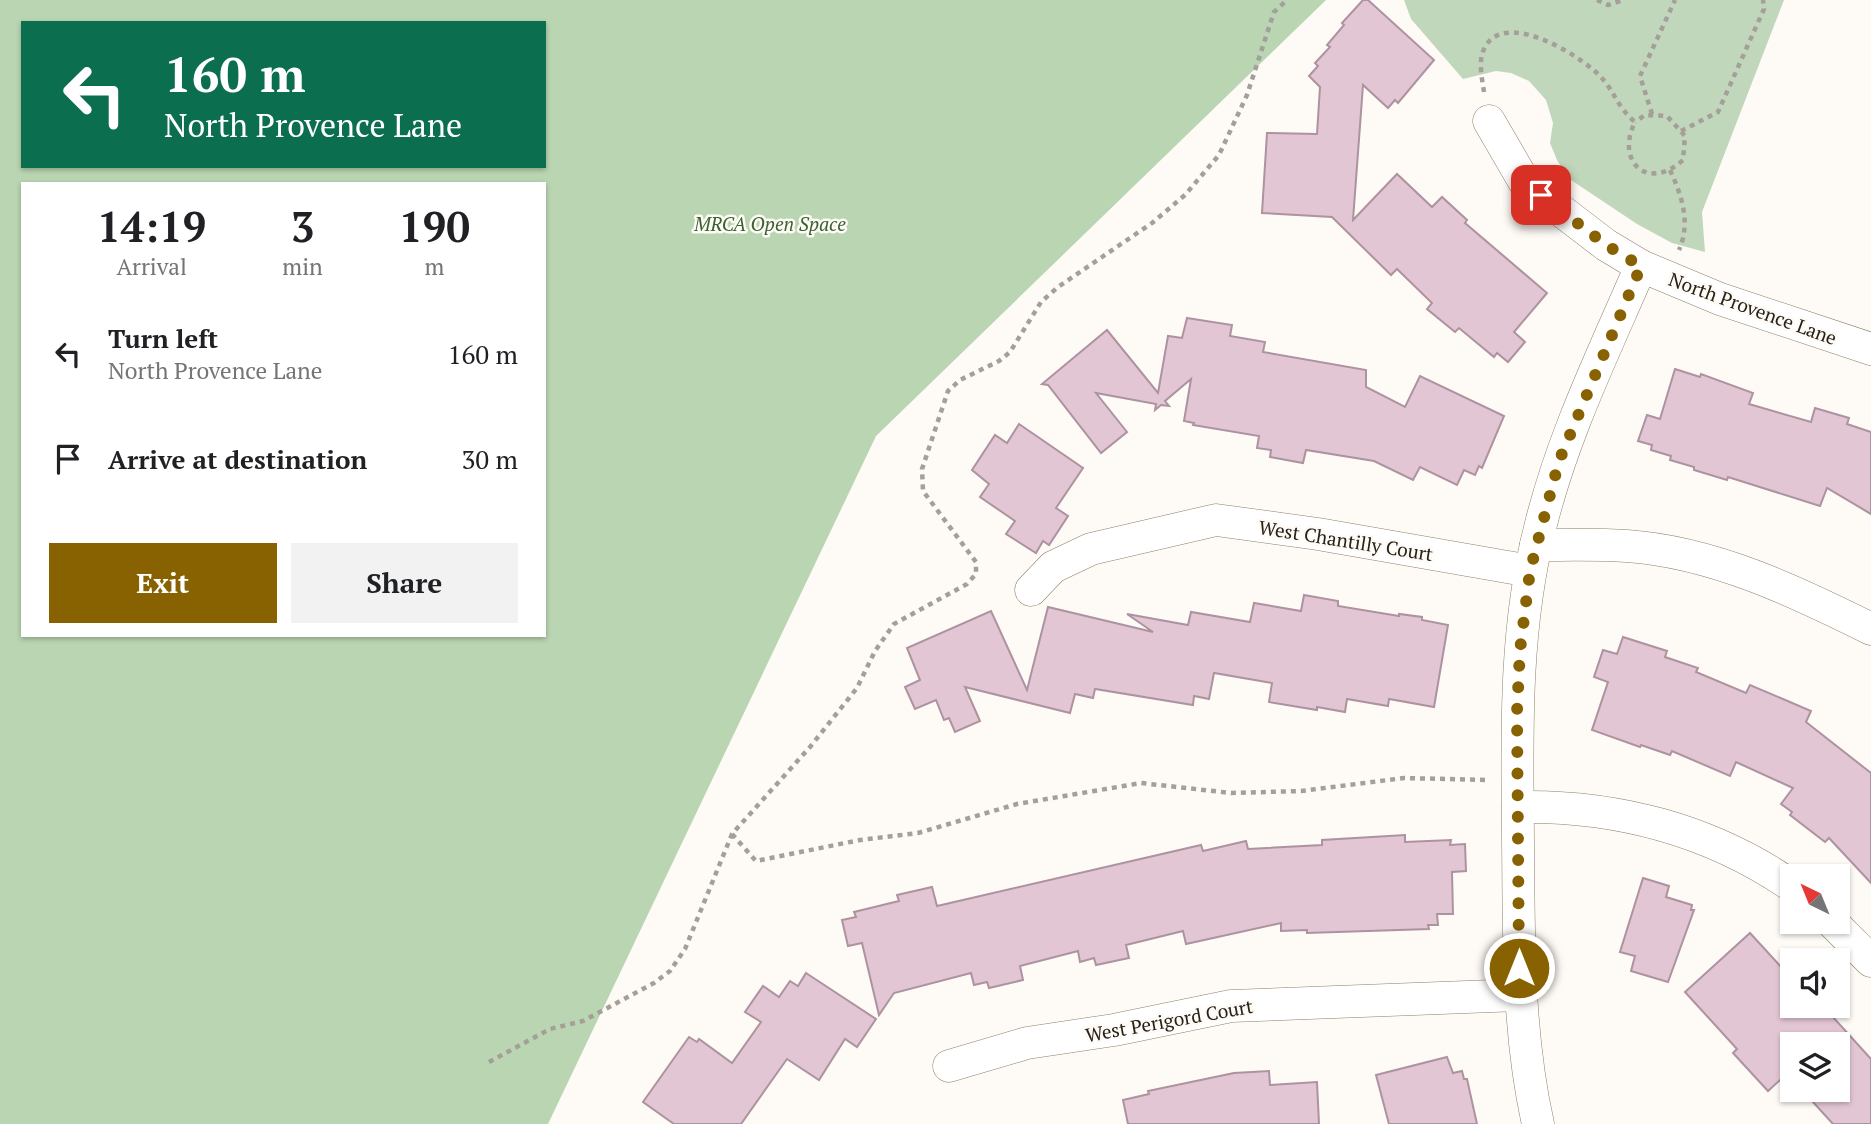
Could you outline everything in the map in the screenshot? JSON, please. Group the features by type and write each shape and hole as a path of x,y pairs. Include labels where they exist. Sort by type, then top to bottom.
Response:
{"street":[{"name":"North Provence Lane","path":"1489,121 1525,183 1606,245 1655,272 1732,303 1871,349"},
{"path":"1538,1124 1519,995 1518,670 1533,558 1559,461 1655,272"},
{"name":"West Chantilly Court","path":"1031,590 1053,567 1091,549 1216,520 1533,558 1629,546 1696,557 1773,583 1871,629"},
{"path":"1518,794 1564,806 1644,819 1722,845 1760,864 1780,878"},
{"path":"1844,934 1871,961"},
{"name":"West Perigord Court","path":"948,1066 1027,1043 1114,1030 1231,1006 1519,995"}],"path":[{"path":"489,1062 550,1029 583,1021 654,983 670,971 685,949 732,834 810,747 857,688 875,651 894,624 967,584 976,573 976,562 923,491 922,469 948,391 960,380 999,361 1010,352 1041,302 1058,287 1153,223 1185,195 1219,155 1247,95 1274,12 1287,0"},
{"path":"1597,0 1608,5 1623,0"},
{"path":"1652,114 1640,76 1675,0"},
{"path":"1681,131 1718,112 1764,9 1763,0"},
{"path":"1482,75 1484,48 1495,36 1506,30 1518,31 1568,52 1598,74 1610,88 1616,103 1634,122"},
{"path":"1652,114 1667,116 1681,131 1686,148 1683,160 1670,170 1654,176 1632,162 1627,146 1634,122 1652,114"},
{"path":"1655,272 1684,238 1685,217 1680,189 1670,170"},
{"path":"732,834 756,861 860,840 918,833 1017,804 1141,783 1231,793 1301,791 1404,778 1518,794"}],"green space":[{"name":"MRCA Open Space","path":"0,0 1326,0 876,436 548,1124 0,1124"},
{"path":"1404,0 1784,0 1702,212 1705,252 1672,243 1637,224 1568,178 1550,143 1553,123 1546,100 1529,81 1511,73 1496,71 1463,79 1411,19"}],"building":[{"path":"1363,0 1368,0 1434,60 1398,103 1395,100 1388,108 1363,85 1353,220 1397,174 1432,207 1442,197 1467,220 1465,223 1547,293 1514,332 1525,342 1508,362 1497,353 1494,357 1459,328 1455,332 1427,309 1432,303 1397,269 1391,275 1332,217 1262,213 1267,133 1317,134 1320,87 1309,76 1318,66 1315,63 1330,47 1327,45 1344,25 1342,23"},
{"path":"1187,318 1232,325 1230,336 1265,342 1263,352 1366,370 1366,387 1405,407 1420,376 1504,416 1482,468 1479,466 1475,475 1464,470 1457,485 1420,467 1413,480 1374,461 1306,450 1303,463 1270,457 1271,450 1257,448 1259,436 1193,425 1194,423 1184,421 1191,379 1165,401 1169,406 1161,405 1155,410 1156,404 1096,393 1127,432 1101,453 1048,385 1042,384 1107,330 1158,393 1168,336 1182,338"},
{"path":"1675,369 1700,377 1701,374 1753,393 1749,404 1811,422 1815,408 1849,418 1847,424 1871,432 1871,514 1827,488 1820,506 1728,477 1727,480 1694,470 1694,467 1670,460 1671,456 1651,450 1652,445 1638,441 1647,415 1660,419"},
{"path":"1019,424 1083,468 1056,508 1068,516 1049,545 1043,541 1036,553 1006,534 1015,521 980,497 989,484 972,470 995,435 1007,443"},
{"path":"1304,595 1338,601 1338,606 1422,617 1422,620 1448,625 1434,707 1389,699 1388,706 1347,699 1345,712 1317,707 1317,710 1269,702 1272,683 1214,673 1209,699 1194,696 1193,705 1095,689 1093,698 1075,694 1070,713 965,687 980,721 955,732 949,718 944,720 936,700 915,709 905,687 920,680 907,648 991,611 1027,690 1048,607 1153,632 1127,614 1188,625 1191,612 1250,622 1254,603 1301,611"},
{"path":"1623,637 1667,651 1665,657 1698,668 1696,672 1746,693 1750,685 1811,711 1806,722 1871,773 1871,883 1829,838 1825,842 1790,815 1792,812 1781,804 1793,788 1736,762 1730,776 1672,751 1670,755 1592,730 1608,682 1594,677 1603,650 1617,654"},
{"path":"1405,835 1405,842 1451,840 1450,845 1465,844 1466,871 1452,872 1453,914 1437,914 1438,925 1428,925 1429,929 1307,933 1307,930 1281,931 1281,923 1186,944 1183,931 1126,945 1129,958 1096,965 1094,958 1080,962 1078,951 1020,966 1023,980 989,988 987,982 974,985 971,973 894,993 879,1015 862,943 848,946 842,920 856,917 854,912 899,901 897,895 932,887 937,906 1201,845 1203,851 1246,841 1248,849 1322,845 1322,840"},
{"path":"1643,878 1669,886 1666,897 1692,905 1691,910 1694,910 1668,982 1631,971 1635,956 1620,952"},
{"path":"1750,933 1780,966 1780,1018 1834,1018 1847,1032 1780,1032 1780,1080 1768,1091 1733,1053 1737,1049 1685,992"},
{"path":"806,973 876,1019 857,1047 845,1039 819,1080 787,1059 741,1124 674,1124 643,1102 689,1037 697,1042 699,1039 732,1063 761,1022 745,1012 763,986 779,997 790,981 798,986"},
{"path":"1850,1036 1871,1059 1871,1124 1833,1124 1813,1102 1850,1102"},
{"path":"1447,1057 1453,1073 1462,1071 1464,1079 1467,1079 1477,1124 1389,1124 1376,1075"},
{"path":"1269,1071 1270,1085 1317,1082 1319,1124 1128,1124 1123,1100 1149,1094 1148,1091 1234,1073"}],"route":[{"path":"1519,968 1518,670 1530,571 1559,461 1641,266 1606,245 1541,195"}]}
